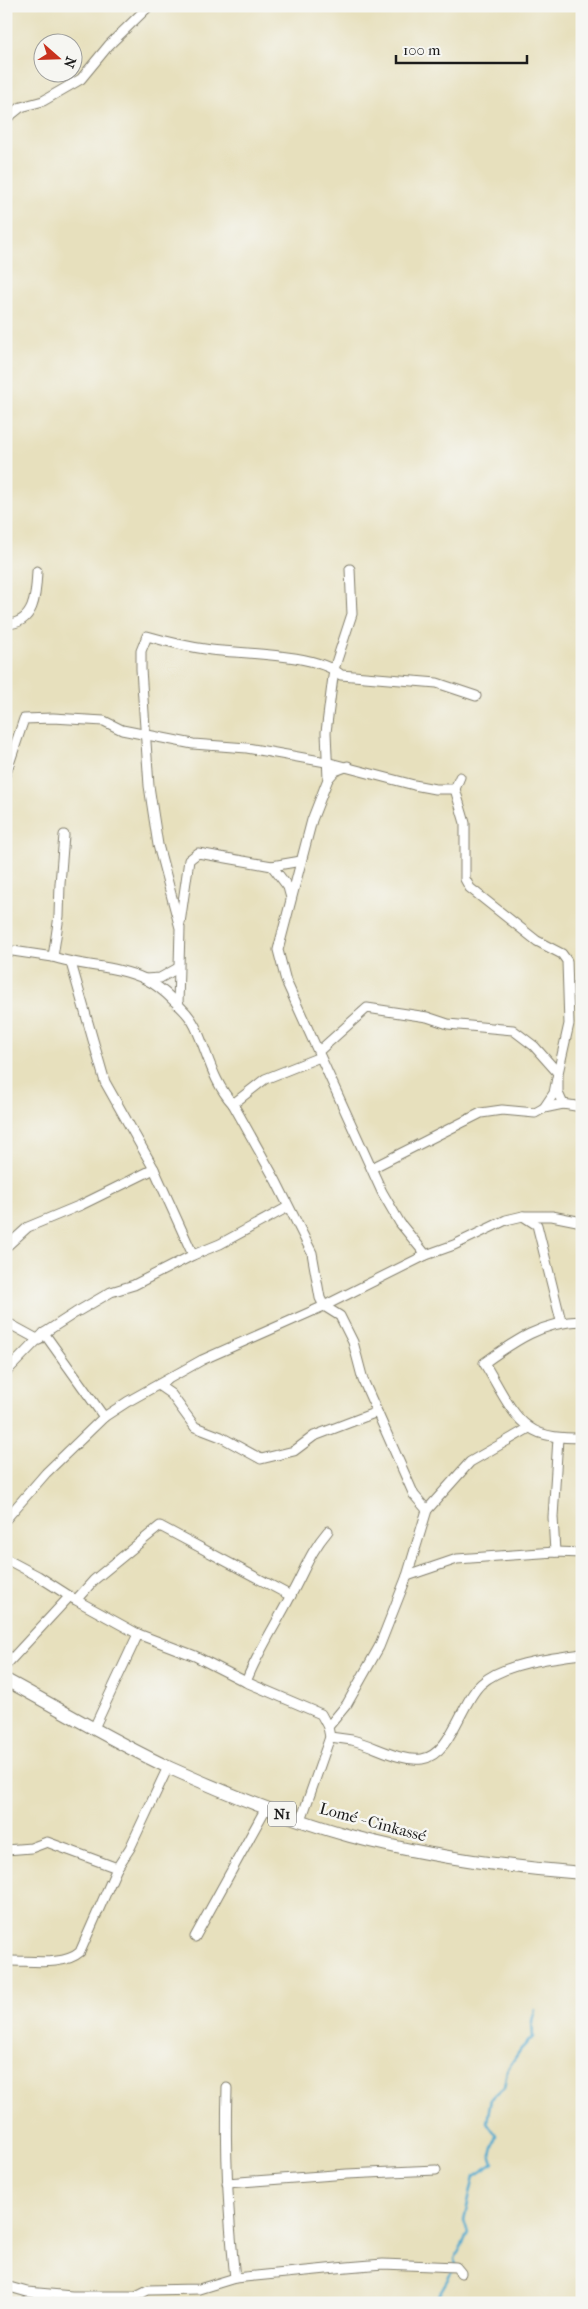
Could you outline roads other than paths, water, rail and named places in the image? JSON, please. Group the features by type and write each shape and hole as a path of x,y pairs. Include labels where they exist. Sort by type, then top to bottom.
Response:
{"highway":[{"name":"Lomé - Cinkassé","path":"6,1680 168,1767 266,1808 301,1820 349,1836 473,1862 582,1873"}],"street":[{"path":"6,119 21,107 43,101 81,79 108,45 149,6"},
{"path":"328,779 326,732 334,669 352,614 350,569"},
{"path":"6,624 23,618 31,610 36,600 37,571"},
{"path":"180,928 158,845 149,786 141,651 147,636 211,650 306,661 334,669 341,675 437,683 476,696"},
{"path":"6,773 24,719 53,718 104,721 122,730 146,735 193,744 247,748 348,766 414,785 435,789 455,789"},
{"path":"348,766 335,771 328,779 312,820 278,950 286,981 382,1192 400,1223 426,1255"},
{"path":"460,776 455,789 465,823 465,879 470,888 537,941 562,954 567,961 569,1024 554,1093 544,1108"},
{"path":"53,957 59,916 64,835"},
{"path":"178,1005 180,928 189,860 198,853 272,866 301,860"},
{"path":"272,866 288,887 292,901"},
{"path":"6,950 111,969 145,979 160,978 178,968"},
{"path":"71,963 105,1082 154,1169 193,1255"},
{"path":"145,979 178,1005 194,1025 221,1091 233,1104 276,1181 312,1253 320,1298 324,1306 340,1316 353,1342 363,1380 414,1495 427,1510"},
{"path":"233,1104 265,1080 320,1054 367,1008 427,1018 448,1024 513,1030 534,1046 558,1073 558,1093 563,1104"},
{"path":"372,1168 481,1114 502,1110 535,1113 544,1108 563,1104 582,1107"},
{"path":"6,1247 28,1227 81,1205 154,1169"},
{"path":"6,1372 42,1337 75,1312 111,1292 134,1285 193,1255 220,1244 288,1207"},
{"path":"523,1216 538,1225 561,1321"},
{"path":"6,1519 46,1473 104,1417 202,1360 324,1306 426,1255 454,1245 506,1220 523,1216 552,1216 582,1222"},
{"path":"582,1321 561,1321 520,1338 484,1363 512,1407 529,1428 558,1438 582,1438"},
{"path":"6,1322 42,1337 104,1417"},
{"path":"158,1385 171,1394 195,1426 261,1459 274,1458 294,1451 314,1436 377,1412"},
{"path":"301,1820 329,1732 379,1648 407,1576 427,1510 470,1462 529,1428"},
{"path":"555,1552 553,1517 558,1438"},
{"path":"6,1665 94,1580 160,1526 291,1596"},
{"path":"246,1682 262,1647 291,1596 313,1548 328,1531"},
{"path":"407,1576 457,1559 555,1552 582,1553"},
{"path":"6,1560 38,1576 73,1599 138,1634 195,1656 246,1682 321,1714 329,1732 413,1760 423,1759 435,1753 443,1746 463,1708 480,1684 486,1680 507,1669 542,1660 582,1654"},
{"path":"94,1728 138,1634"},
{"path":"6,1961 53,1961 73,1957 80,1952 117,1868 130,1848 168,1767"},
{"path":"194,1937 266,1808"},
{"path":"6,1850 31,1848 47,1842 117,1868"},
{"path":"227,2088 227,2184 230,2201 229,2216 235,2278"},
{"path":"227,2184 346,2174 436,2170"},
{"path":"124,2303 148,2290 199,2289 235,2278 383,2264 456,2266 461,2273"},
{"path":"6,2286 27,2292 72,2296 136,2296"}],"waterway":[{"path":"456,2266 455,2259 468,2233 464,2220 474,2176 494,2163 491,2155 496,2135 487,2122 491,2099 504,2087 507,2070 521,2049 533,2037 532,2021 535,2010"},
{"path":"434,2303 453,2270"}]}
